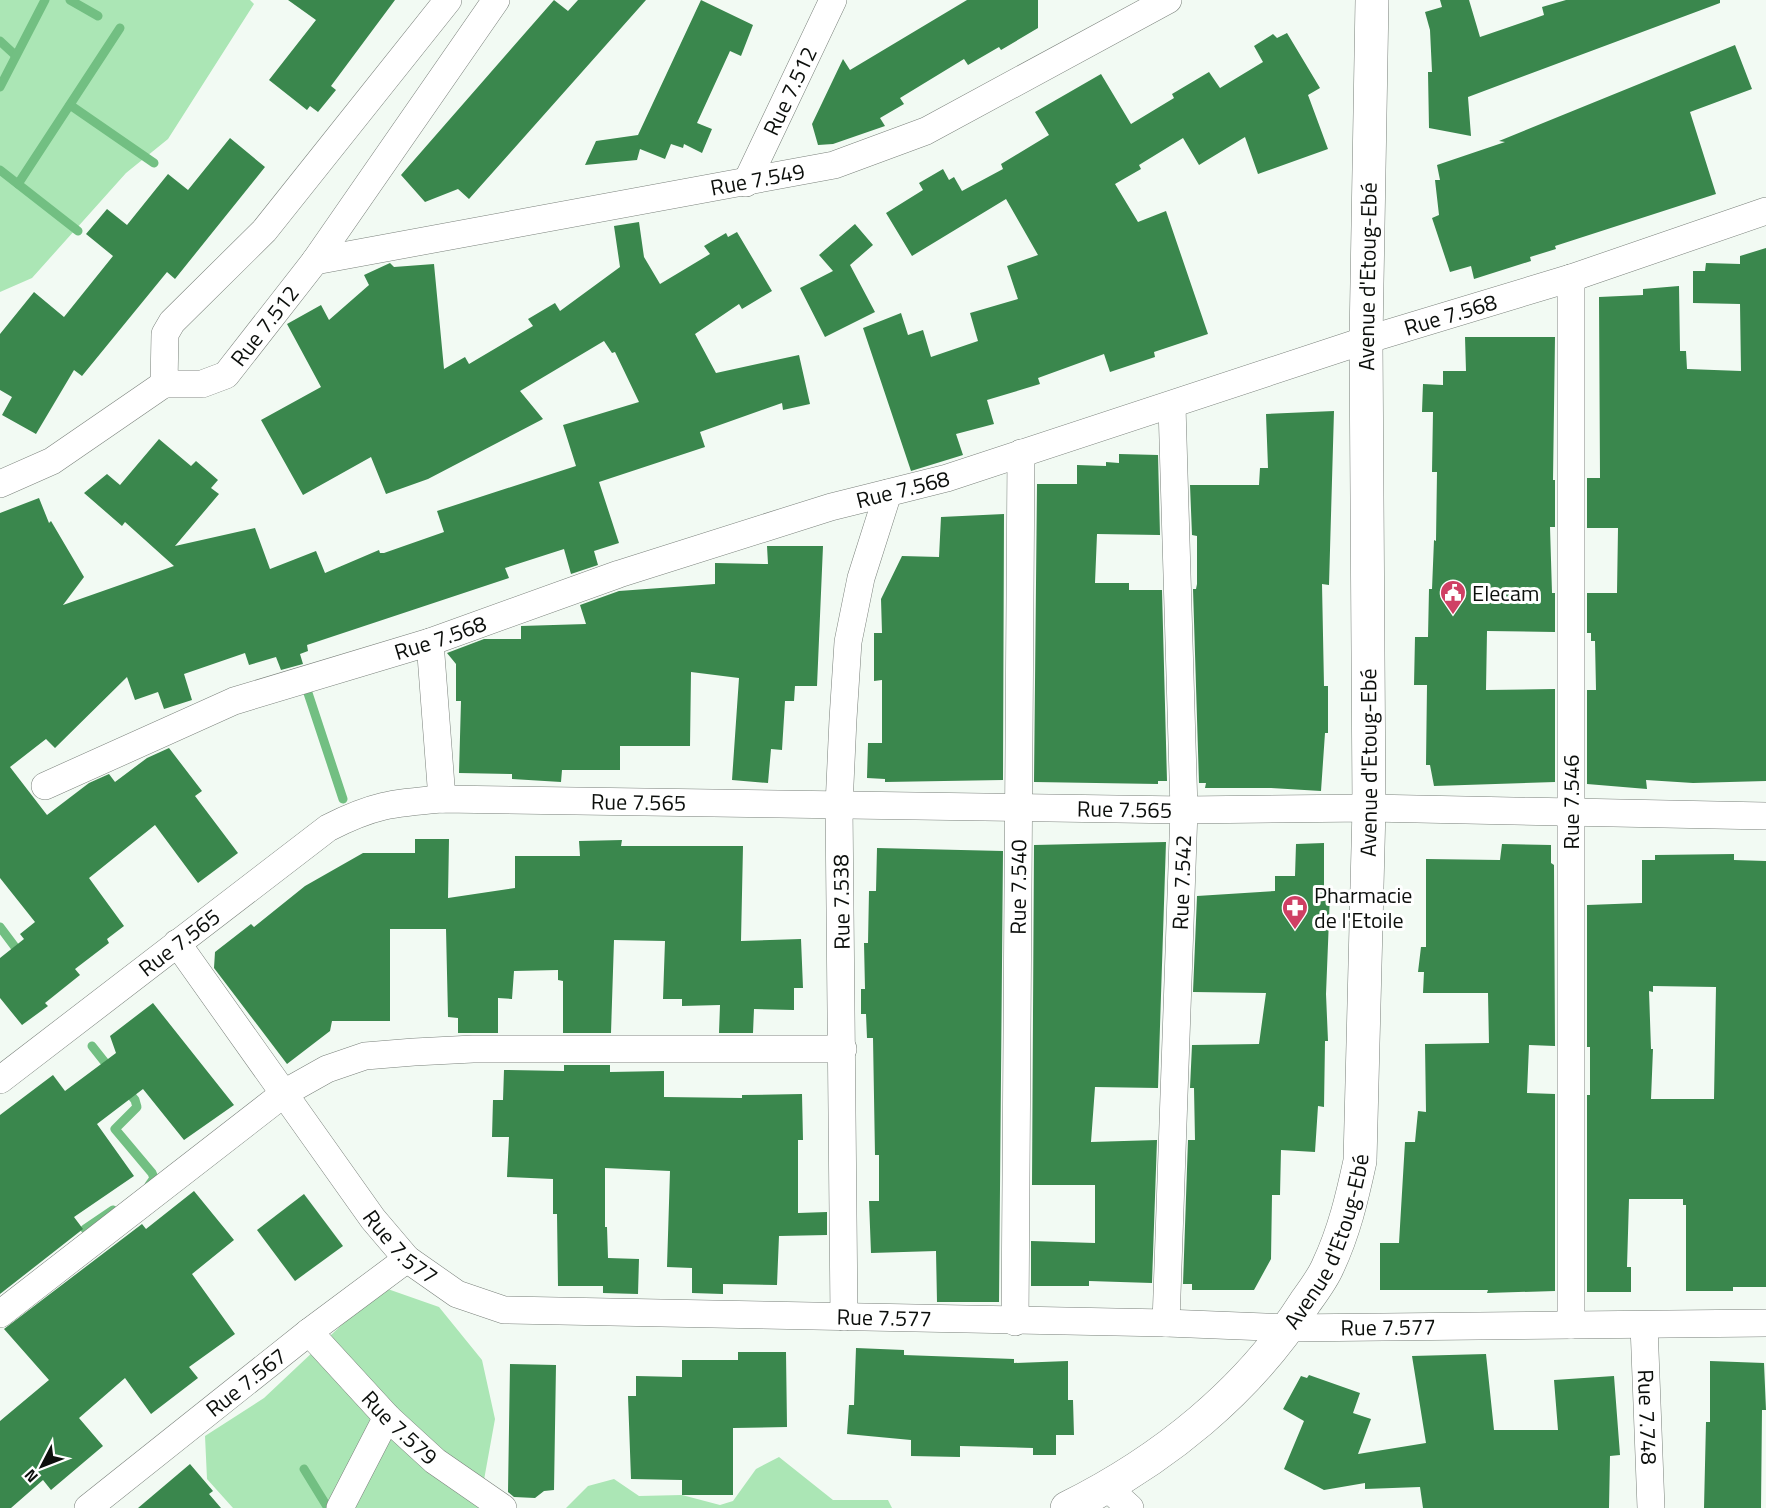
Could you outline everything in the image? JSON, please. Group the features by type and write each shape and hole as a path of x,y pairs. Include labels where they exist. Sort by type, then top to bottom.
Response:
{"main road":[{"name":"Avenue d'Etoug-Ebé","path":"1067,1508 1119,1498 1252,1371 1289,1328 1327,1268 1349,1212 1360,1161 1369,808 1366,340 1372,0"}],"street":[{"path":"0,484 52,461 164,384 165,334 172,322 264,231 448,0"},
{"name":"Rue 7.512","path":"164,384 202,384 226,375 315,261 496,0"},
{"name":"Rue 7.512","path":"746,183 833,0"},
{"name":"Rue 7.549","path":"315,261 834,165 926,131 1168,0"},
{"name":"Rue 7.568","path":"45,786 234,701 430,642 619,574 831,507 947,478 1172,406 1366,340 1571,278 1766,211"},
{"name":"Rue 7.546","path":"1571,278 1571,1325"},
{"name":"Rue 7.542","path":"1166,1323 1184,810 1172,406"},
{"name":"Rue 7.540","path":"1015,1322 1021,453"},
{"name":"Rue 7.538","path":"844,1317 840,806 848,642 861,578 888,493"},
{"path":"430,642 442,799"},
{"name":"Rue 7.565","path":"0,1080 328,828 363,810 389,803 442,799 1184,810 1369,808 1571,814 1766,816"},
{"name":"Rue 7.577","path":"177,943 373,1219 407,1259 457,1294 504,1310 1015,1322 1166,1323 1289,1328 1766,1323"},
{"path":"0,1314 285,1092 327,1069 365,1056 473,1049 843,1049"},
{"name":"Rue 7.567","path":"88,1508 309,1332 407,1259"},
{"name":"Rue 7.748","path":"1644,1325 1652,1508"},
{"name":"Rue 7.579","path":"309,1332 387,1417 435,1461 503,1508"},
{"path":"340,1508 387,1417"}],"green space":[{"path":"0,0 250,0 254,4 168,139 126,173 32,278 0,292"},
{"path":"382,1287 439,1307 482,1360 495,1419 480,1502 487,1508 233,1508 207,1479 205,1436 264,1398"},
{"path":"779,1457 833,1500 888,1500 892,1508 566,1508 588,1486 614,1479 639,1496 682,1495 720,1505 733,1501 756,1469"}],"building":[{"path":"288,0 395,0 331,86 336,90 318,112 310,106 307,110 269,80 316,20"},
{"path":"554,0 568,11 578,0 646,0 469,199 458,189 425,202 401,175"},
{"path":"701,0 753,25 741,56 730,51 697,123 712,129 702,153 684,144 683,148 671,144 665,159 640,149 637,160 585,165 596,141 638,135"},
{"path":"967,0 1038,0 1038,28 1001,50 999,47 968,65 964,59 900,98 904,104 880,118 885,126 833,144 818,145 812,124 843,59 850,70"},
{"path":"1440,0 1469,0 1480,37 1544,15 1542,7 1566,0 1720,0 1720,3 1468,97 1471,136 1429,128 1428,72 1432,72 1430,30 1425,12 1442,7"},
{"path":"1287,33 1320,88 1308,95 1328,149 1258,174 1245,137 1199,165 1183,138 1139,165 1141,169 1115,184 1138,222 1166,211 1208,334 1154,352 1155,357 1110,372 1104,354 1038,378 1040,384 987,400 994,424 956,434 963,455 911,471 863,328 901,313 908,335 923,330 931,357 978,341 970,313 1018,299 1007,266 1038,255 1006,199 912,256 886,213 923,190 919,183 943,169 949,180 954,177 962,191 1003,169 1001,164 1049,135 1035,112 1101,74 1131,124 1174,98 1172,94 1209,72 1220,88 1263,62 1254,46 1273,34 1277,38"},
{"path":"1735,45 1752,89 1690,112 1716,194 1555,246 1556,249 1530,257 1531,261 1474,279 1471,266 1450,272 1432,218 1439,215 1435,180 1440,180 1437,165 1505,142 1499,141"},
{"path":"230,138 265,167 175,279 167,272 82,376 74,370 36,434 2,415 12,397 0,390 0,334 34,292 64,317 113,256 86,234 107,209 127,225 168,174 188,190"},
{"path":"639,222 644,257 660,284 710,254 704,246 726,233 728,237 737,232 772,291 742,309 739,304 695,334 716,373 799,355 810,404 783,410 782,403 700,432 705,447 599,482 619,543 594,551 598,565 571,574 564,549 505,568 509,578 307,645 308,651 300,654 303,664 281,670 276,657 249,665 245,653 184,674 192,700 164,709 158,692 135,700 127,677 55,748 46,739 10,767 47,815 89,783 109,774 115,782 147,758 169,748 202,791 195,796 238,853 198,883 155,825 89,878 124,926 107,939 109,943 75,969 80,975 45,1003 48,1006 22,1025 0,998 0,958 24,939 20,934 35,922 0,878 0,513 39,498 49,523 51,521 84,577 63,605 174,566 125,522 122,526 84,493 107,474 120,485 159,439 191,466 196,461 218,480 211,488 219,494 175,546 255,528 270,569 316,551 325,573 379,550 380,553 384,553 444,532 437,511 576,466 563,425 639,402 615,352 612,353 604,341 520,391 543,419 428,479 386,494 371,457 303,495 261,420 321,387 287,324 321,305 329,320 369,285 364,275 390,263 394,267 434,264 444,369 465,357 469,364 533,326 528,319 555,303 560,311 620,267 614,226"},
{"path":"855,224 873,245 850,265 875,312 825,337 800,288 833,271 819,255"},
{"path":"1766,248 1766,781 1693,783 1646,780 1647,789 1587,784 1587,690 1596,690 1595,641 1591,641 1591,633 1587,633 1587,593 1617,593 1618,528 1587,528 1587,478 1600,478 1599,297 1643,295 1643,289 1679,286 1680,351 1686,351 1687,369 1741,371 1740,304 1693,303 1693,271 1705,271 1706,263 1740,264 1740,256"},
{"path":"1465,337 1555,337 1553,480 1555,480 1555,527 1550,527 1552,593 1555,593 1555,632 1487,631 1486,690 1555,689 1555,782 1434,786 1430,765 1426,765 1427,685 1414,685 1415,637 1428,637 1429,589 1432,589 1434,540 1436,541 1437,472 1432,472 1433,412 1422,412 1423,384 1443,385 1443,371 1466,371"},
{"path":"1334,411 1329,585 1322,584 1324,686 1328,686 1328,733 1325,733 1321,791 1205,788 1206,783 1199,783 1193,589 1196,589 1197,584 1197,536 1192,535 1190,485 1259,485 1260,468 1268,468 1266,414"},
{"path":"1119,454 1158,455 1160,535 1097,534 1095,583 1129,583 1129,590 1162,590 1167,781 1158,781 1158,784 1034,782 1037,484 1077,484 1077,465 1106,466 1106,462 1119,463"},
{"path":"1004,514 1003,780 885,782 885,779 867,778 868,743 882,743 882,680 874,681 874,633 882,633 881,599 902,556 939,557 941,517"},
{"path":"767,546 823,546 817,686 795,686 794,701 785,701 782,750 771,749 768,783 732,780 739,678 691,672 690,746 620,746 620,770 562,770 561,782 512,779 512,774 459,773 461,701 456,701 456,664 447,653 484,639 521,639 521,626 586,624 580,605 619,591 715,584 715,563 768,564"},
{"path":"415,839 449,839 448,898 515,888 515,856 580,856 579,841 622,840 621,846 743,846 741,941 801,939 803,988 794,988 794,1010 754,1009 753,1033 719,1033 720,1005 682,1006 682,999 663,999 665,941 614,940 611,1033 563,1033 563,981 558,980 558,970 514,971 512,999 498,998 498,1033 458,1033 458,1018 448,1017 446,929 390,929 390,1021 332,1021 330,1031 287,1064 214,968 215,952 251,924 254,927 305,886 363,853 415,853"},
{"path":"1166,842 1158,1088 1095,1087 1091,1142 1157,1140 1152,1283 1089,1281 1089,1286 1031,1286 1031,1241 1095,1243 1095,1185 1032,1185 1034,845"},
{"path":"1324,843 1324,894 1330,894 1326,994 1328,1041 1325,1041 1324,1107 1318,1106 1315,1152 1281,1150 1280,1195 1272,1195 1271,1259 1254,1290 1192,1290 1192,1284 1183,1284 1188,1140 1195,1140 1194,1088 1190,1088 1192,1045 1259,1044 1266,993 1193,992 1197,896 1275,891 1275,876 1295,876 1296,844"},
{"path":"1502,844 1551,845 1551,863 1554,865 1555,1046 1529,1045 1527,1093 1555,1094 1555,1291 1487,1293 1488,1290 1380,1290 1380,1243 1399,1243 1405,1142 1415,1142 1418,1111 1426,1112 1425,1044 1489,1043 1488,993 1423,993 1424,972 1418,972 1421,947 1426,947 1426,859 1500,860"},
{"path":"877,848 1003,851 999,1302 937,1302 936,1251 871,1253 869,1201 879,1201 879,1155 875,1155 873,1038 867,1038 866,1014 861,1014 861,989 865,989 864,943 868,943 869,891 876,891"},
{"path":"1734,854 1734,860 1766,861 1766,1287 1733,1287 1733,1291 1686,1291 1686,1205 1683,1205 1683,1199 1629,1199 1627,1267 1631,1267 1631,1292 1587,1292 1587,1095 1590,1095 1590,1047 1587,1047 1587,905 1642,903 1642,860 1655,860 1655,855","holes":["1653,986 1716,987 1714,1099 1651,1099 1653,1049 1651,1049 1649,991 1653,992"]},
{"path":"153,1003 234,1105 184,1140 143,1089 97,1124 134,1176 74,1217 83,1229 0,1294 0,1115 53,1075 65,1091 116,1053 110,1036"},
{"path":"564,1065 610,1065 610,1072 664,1071 664,1097 742,1098 742,1095 802,1094 803,1140 798,1140 798,1213 827,1212 827,1235 779,1236 777,1285 723,1284 723,1294 692,1293 692,1268 667,1267 670,1171 605,1168 605,1227 607,1227 608,1258 639,1259 638,1294 603,1293 603,1286 558,1286 557,1214 553,1214 553,1179 507,1177 509,1137 492,1137 493,1100 503,1100 504,1070 564,1071"},
{"path":"194,1191 234,1240 192,1274 235,1334 189,1367 198,1378 151,1414 125,1378 79,1418 103,1446 51,1490 43,1480 11,1508 0,1508 0,1421 49,1380 4,1329 142,1224 146,1229"},
{"path":"304,1194 343,1246 295,1281 257,1230"},
{"path":"856,1348 904,1350 904,1355 1014,1359 1014,1363 1068,1361 1068,1400 1073,1400 1074,1435 1056,1435 1056,1455 1033,1455 1033,1448 960,1446 960,1457 911,1456 911,1440 847,1434 849,1405 854,1405"},
{"path":"738,1352 786,1352 787,1427 733,1428 733,1495 682,1495 682,1480 631,1479 628,1396 636,1396 636,1376 682,1377 682,1360 738,1360"},
{"path":"1486,1354 1494,1430 1558,1430 1554,1380 1614,1376 1620,1455 1610,1456 1609,1508 1423,1508 1420,1487 1365,1489 1365,1483 1324,1490 1284,1469 1304,1421 1283,1409 1301,1376 1307,1378 1309,1375 1360,1393 1353,1413 1371,1419 1358,1454 1426,1443 1412,1356"},
{"path":"1710,1361 1764,1363 1766,1410 1762,1410 1761,1508 1704,1508 1706,1422 1710,1422"},
{"path":"510,1364 556,1365 554,1490 544,1491 535,1498 514,1497 508,1492"},
{"path":"190,1464 213,1491 209,1494 221,1508 138,1508"}],"waterway":[{"path":"0,87 45,0"},
{"path":"70,0 98,16"},
{"path":"18,184 120,28"},
{"path":"0,41 14,54"},
{"path":"70,105 154,163"},
{"path":"0,170 78,231"},
{"path":"307,690 343,799"},
{"path":"0,927 21,955"},
{"path":"92,1046 111,1070"},
{"path":"125,1088 135,1100 137,1107 115,1129 152,1173 154,1178 149,1185"},
{"path":"85,1229 113,1210"},
{"path":"304,1469 328,1508"}],"place":[{"name":"Elecam","path":"1453,616"},
{"name":"Pharmacie de l'Etoile","path":"1295,931"}]}
